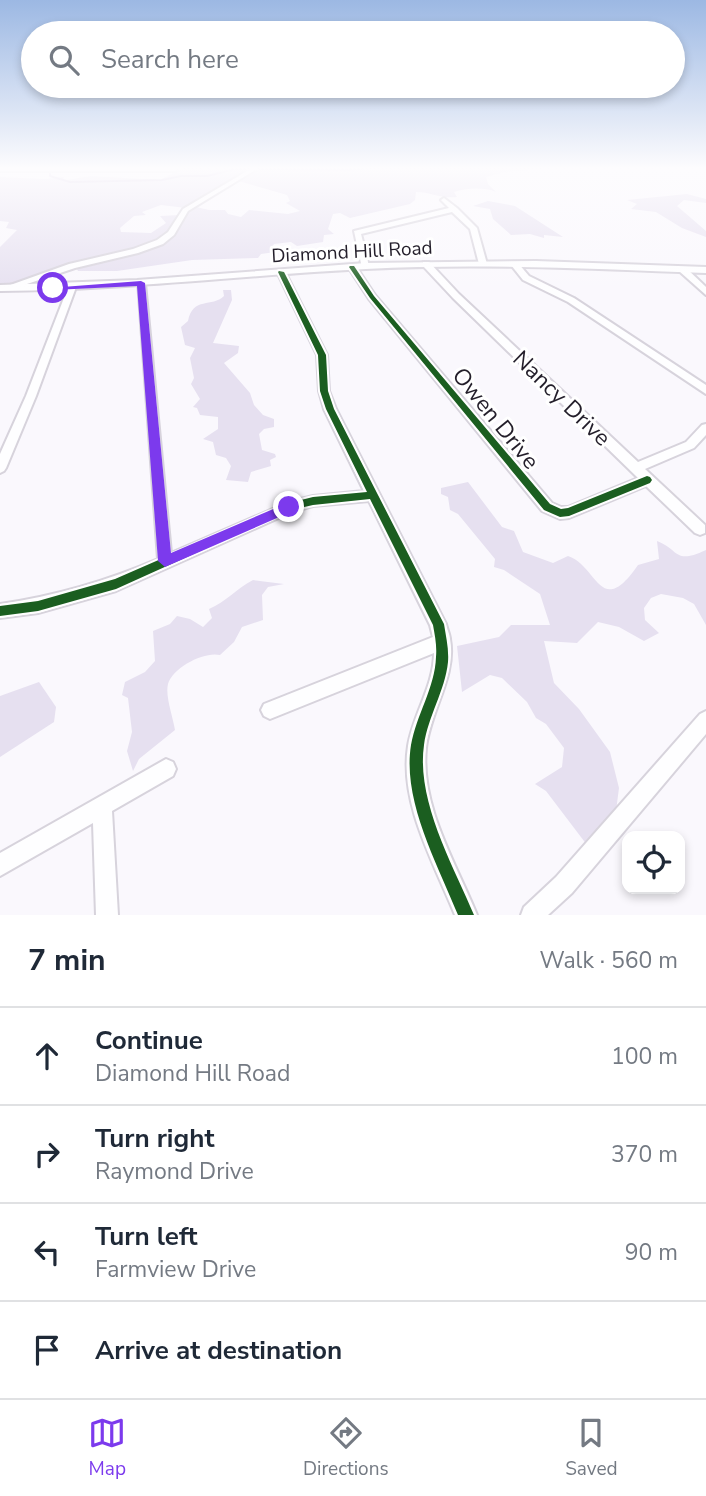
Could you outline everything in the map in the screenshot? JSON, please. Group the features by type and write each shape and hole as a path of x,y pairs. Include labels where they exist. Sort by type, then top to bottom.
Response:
{"main road":[{"name":"Diamond Hill Road","path":"3,288 72,287 426,264 706,270"}],"street":[{"path":"3,288 160,242 171,233 186,210"},
{"path":"358,267 359,231 452,210"},
{"path":"456,210 473,228 483,264"},
{"name":"Nancy Drive","path":"426,264 456,296 701,529"},
{"path":"515,265 522,274 580,306 706,390"},
{"path":"531,265 539,283"},
{"name":"Owen Drive","path":"358,267 372,297 547,508 560,513 569,512 647,480"},
{"path":"682,269 706,292"},
{"path":"281,272 322,355 324,391 330,409 438,624 443,641 442,670 417,747 416,766 428,818 466,915"},
{"path":"141,283 165,561"},
{"path":"0,468 31,396 72,287"},
{"path":"635,468 690,444 706,428"},
{"path":"0,611 38,606 116,584 289,507 313,501 373,495"},
{"path":"270,710 443,641"},
{"path":"532,915 564,885 706,720"},
{"path":"0,865 166,769"},
{"path":"102,807 107,915"}],"shaded area":[{"path":"0,210 148,210 142,212 146,215 134,216 120,228 121,232 151,233 166,223 160,216 180,215 185,210 225,210 228,214 241,217 249,210 288,214 300,211 298,210 386,210 350,218 340,213 333,214 328,229 334,234 324,235 323,242 297,246 291,242 274,244 272,247 275,252 261,254 258,258 192,260 117,271 78,271 75,265 0,286 0,247 17,230 6,228 9,222 0,221"},
{"path":"490,210 521,210 563,237 511,235 493,219"},
{"path":"637,210 681,210 706,231 706,237 682,228 656,212"},
{"path":"223,290 231,290 232,300 213,343 239,346 238,353 224,363 250,393 254,405 263,415 274,419 274,427 264,429 259,434 262,450 275,454 276,457 270,460 271,466 251,472 248,482 226,480 231,466 226,458 216,455 213,442 203,439 218,429 218,417 200,415 197,408 193,407 200,399 191,384 194,378 190,358 195,348 185,345 181,327 188,321 194,308 224,296"},
{"path":"468,482 502,527 514,531 523,552 553,563 568,556 607,589 615,588 625,581 638,565 659,559 657,541 682,556 706,550 706,625 694,604 683,598 661,594 651,598 644,608 645,620 659,633 644,641 619,627 598,622 577,643 544,641 554,683 579,709 610,752 619,788 616,811 587,845 546,791 535,784 562,767 564,748 546,724 536,718 527,702 502,678 490,675 462,692 457,646 499,637 511,625 550,625 540,594 504,570 494,567 495,559 458,514 450,510 448,497 441,494 441,488"},
{"path":"253,580 284,584 268,587 262,595 263,620 242,627 234,642 220,655 198,658 183,666 171,678 168,694 175,730 139,759 133,771 127,751 132,732 128,698 122,695 125,682 145,672 155,661 153,631 170,624 177,616 190,619 203,627 212,618 209,609"},
{"path":"39,682 56,707 54,722 0,757 0,696"}],"cycle path":[{"path":"352,267 372,297 547,507 560,513 569,512 647,480"},
{"path":"281,272 322,355 324,391 330,409 438,624 442,643 440,674 421,730 416,767 424,810 466,915"},
{"path":"0,611 38,606 116,584 289,507 313,501 373,495"}],"route":[{"path":"53,288 141,283 165,561 289,507"}]}
